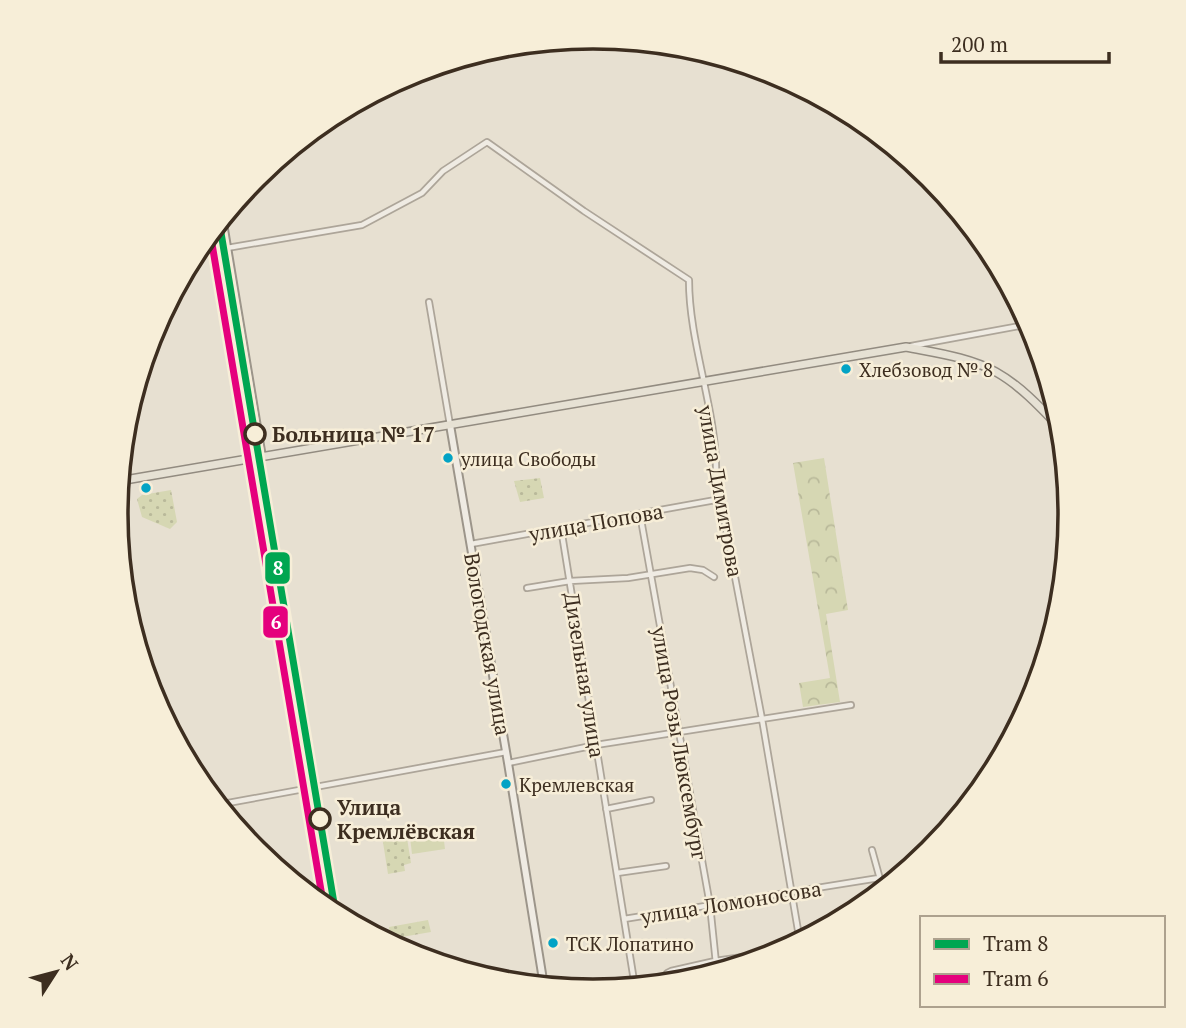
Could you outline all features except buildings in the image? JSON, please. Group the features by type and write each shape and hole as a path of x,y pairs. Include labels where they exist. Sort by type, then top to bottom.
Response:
{"main road":[{"path":"224,231 262,457"},
{"path":"215,244 325,894"},
{"path":"129,479 251,462 262,457 906,347 956,357 997,373 1047,414"},
{"name":"Вологодская улица","path":"450,425 542,976"}],"street":[{"name":"улица Димитрова","path":"227,248 317,235 362,225 422,193 443,171 486,142 689,280 716,456 716,477 762,719 798,931"},
{"path":"215,244 227,248"},
{"name":"Вологодская улица","path":"429,302 450,425"},
{"path":"906,347 1018,326"},
{"name":"улица Попова","path":"471,544 722,499"},
{"name":"улица Розы Люксембург","path":"640,514 710,905 715,961"},
{"name":"Дизельная улица","path":"561,528 633,977"},
{"path":"527,589 570,581 628,578 690,568 703,570 714,577"},
{"path":"508,763 596,745 851,705"},
{"path":"228,802 506,752"},
{"path":"607,808 651,800"},
{"path":"872,850 879,878"},
{"path":"617,873 666,866"},
{"name":"улица Ломоносова","path":"624,919 879,878"},
{"path":"668,973 723,960"}],"green space":[{"path":"824,458 848,610 826,614 840,702 803,707 799,683 830,678 793,463"},
{"path":"540,478 544,498 520,502 514,481"},
{"path":"171,490 177,522 170,529 142,517 137,499 142,495"},
{"path":"406,832 411,863 404,865 405,871 388,874 382,836"},
{"path":"443,833 445,849 412,854 410,837"},
{"path":"428,920 431,932 400,937 389,932 389,927"}],"tram line":[{"name":"8","path":"221,235 333,900"},
{"name":"6","path":"213,247 321,891"}],"place":[{"name":"Хлебзовод № 8","path":"846,369"},
{"name":"Больница № 17","path":"255,434"},
{"name":"улица Свободы","path":"448,458"},
{"name":"Кремлевская","path":"506,784"},
{"name":"Улица Кремлёвская","path":"320,819"},
{"name":"ТСК Лопатино","path":"553,943"}]}
